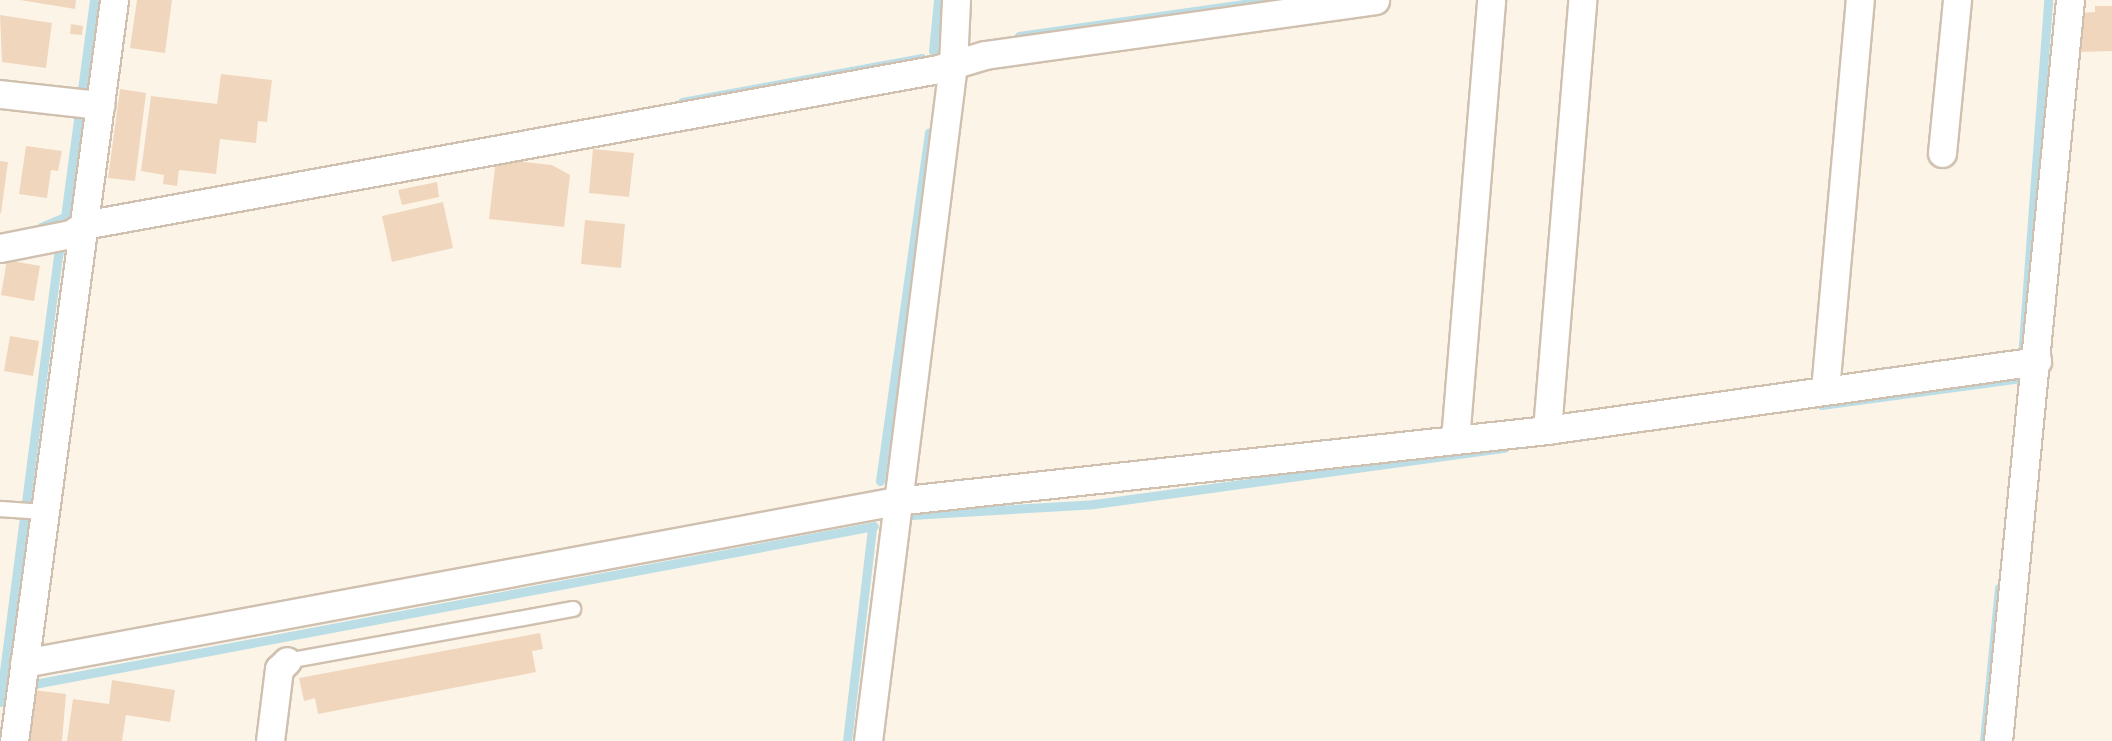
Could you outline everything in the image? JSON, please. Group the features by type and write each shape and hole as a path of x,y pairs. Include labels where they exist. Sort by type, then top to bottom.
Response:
{"street":[{"path":"14,741 23,679 69,232 85,103 114,0"},
{"path":"868,741 953,64 956,0"},
{"path":"0,248 69,232 953,64 1375,0"},
{"path":"1455,440 1491,0"},
{"path":"1547,430 1582,0"},
{"path":"1826,390 1860,0"},
{"path":"1942,153 1957,0"},
{"path":"1998,741 2027,362 2070,0"},
{"path":"0,94 85,103"},
{"path":"23,679 897,501 1547,430 2027,362"},
{"path":"270,741 279,669 287,661"}],"lane":[{"path":"0,509 41,512"},
{"path":"287,661 573,609"}],"building":[{"path":"20,0 76,0 75,9"},
{"path":"137,0 172,0 165,53 130,48"},
{"path":"2095,6 2112,6 2112,51 2078,52 2077,13 2095,12"},
{"path":"0,15 52,23 46,68 2,62"},
{"path":"71,24 83,26 82,35 70,34"},
{"path":"221,74 272,80 267,122 258,121 256,143 220,139 216,174 179,170 177,186 163,184 164,175 141,171 151,96 217,104"},
{"path":"120,89 146,93 135,181 108,178"},
{"path":"26,146 62,151 58,171 51,170 47,198 19,194"},
{"path":"593,149 634,153 629,197 589,193"},
{"path":"496,159 552,165 570,175 564,227 489,219"},
{"path":"0,161 8,162 1,213 0,213"},
{"path":"437,182 439,197 402,205 398,190"},
{"path":"443,202 453,248 392,262 382,216"},
{"path":"585,220 625,224 621,268 581,264"},
{"path":"7,260 40,266 34,301 1,295"},
{"path":"10,336 39,341 33,376 4,371"},
{"path":"540,633 543,649 532,651 536,672 318,714 315,698 304,701 299,678"},
{"path":"112,680 175,690 170,722 126,715 122,741 67,741 73,699 109,704"},
{"path":"34,690 66,694 62,741 29,741"}],"waterway":[{"path":"41,227 65,217 94,0"},
{"path":"933,51 938,0"},
{"path":"1019,36 1273,0"},
{"path":"2022,357 2048,0"},
{"path":"682,102 922,58"},
{"path":"880,481 929,132"},
{"path":"0,702 58,257 65,217 72,214"},
{"path":"1821,405 2021,378"},
{"path":"911,515 1094,504 1504,448"},
{"path":"2,690 874,526"},
{"path":"847,741 872,527"},
{"path":"1984,741 1999,588"}]}
